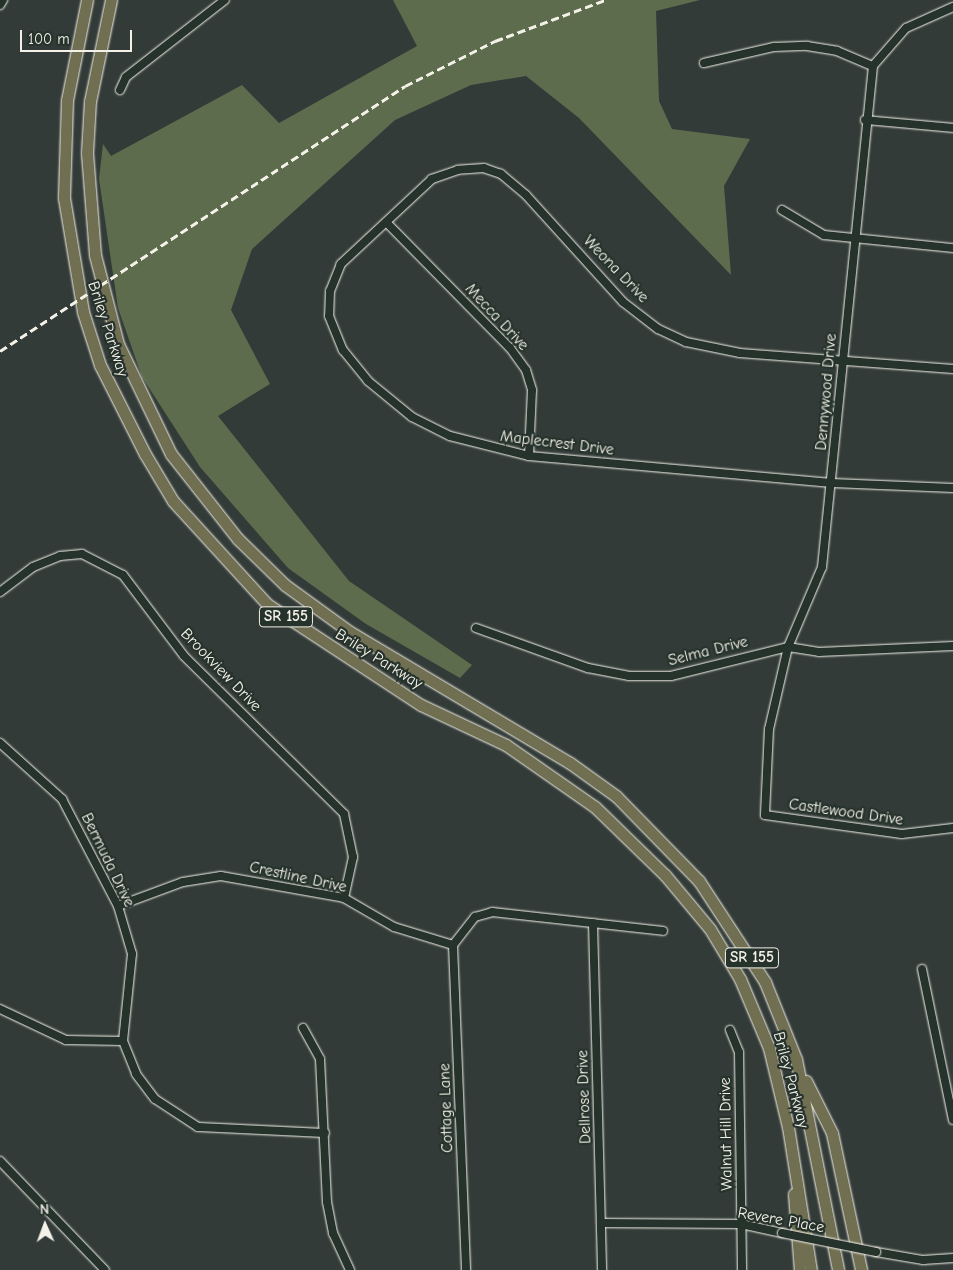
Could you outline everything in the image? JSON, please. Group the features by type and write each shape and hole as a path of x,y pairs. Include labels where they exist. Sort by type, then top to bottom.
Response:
{"highway":[{"name":"Briley Parkway","path":"87,0 67,100 64,150 64,198 74,275 100,365 173,501 267,604 421,705 506,745 595,807 665,875 710,930 740,979 769,1048 794,1162 811,1270"},
{"name":"Briley Parkway","path":"111,0 90,101 87,162 95,255 118,344 171,454 238,539 285,585 350,632 570,763 616,796 699,881 737,933 766,982 799,1068 838,1270"},
{"path":"799,1068 832,1132 861,1270"},
{"path":"794,1162 800,1270"}],"street":[{"path":"0,4 3,0"},
{"path":"120,90 126,78 225,0"},
{"path":"704,63 774,47 807,46 837,51 873,66 906,28 953,7"},
{"name":"Dennywood Drive","path":"765,815 770,729 788,647 822,567 832,482 865,120 873,66"},
{"path":"865,120 953,128"},
{"name":"Weona Drive","path":"386,222 432,179 458,170 484,168 501,174 526,195 624,302 658,329 686,342 740,353 953,370"},
{"path":"782,210 824,235 953,248"},
{"name":"Mecca Drive","path":"386,222 510,348 526,370 532,390 529,456"},
{"name":"Maplecrest Drive","path":"386,222 341,264 330,290 329,316 343,350 368,381 412,417 450,436 529,456 832,482 953,488"},
{"name":"Brookview Drive","path":"0,592 33,567 60,556 82,554 123,575 184,656 344,814 353,857 344,898"},
{"name":"Selma Drive","path":"476,628 588,668 629,676 671,676 788,647 820,652 953,646"},
{"name":"Bermuda Drive","path":"0,743 62,799 118,906 132,954 123,1041 136,1074 155,1099 198,1127 325,1133"},
{"name":"Castlewood Drive","path":"765,815 902,834 953,828"},
{"name":"Crestline Drive","path":"118,906 183,882 221,876 344,898 394,927 453,945"},
{"path":"453,945 475,917 492,912 663,931"},
{"name":"Dellrose Drive","path":"593,923 602,1270"},
{"name":"Cottage Lane","path":"453,945 466,1270"},
{"path":"922,969 953,1120"},
{"path":"0,1009 66,1040 123,1041"},
{"path":"303,1028 320,1058 333,1233 350,1270"},
{"name":"Walnut Hill Drive","path":"730,1030 739,1052 742,1270"},
{"path":"0,1161 105,1270"},
{"name":"Revere Place","path":"601,1224 741,1224 923,1260 953,1258"}],"green space":[{"path":"393,0 700,0 656,11 659,101 672,129 750,139 724,186 731,275 579,118 526,76 471,85 395,120 252,249 231,310 270,384 218,416 349,581 472,665 460,678 366,624 288,568 200,467 142,377 118,308 99,179 103,144 111,156 242,85 279,123 417,46"}],"railway":[{"path":"0,351 405,86 495,41 605,0"}]}
